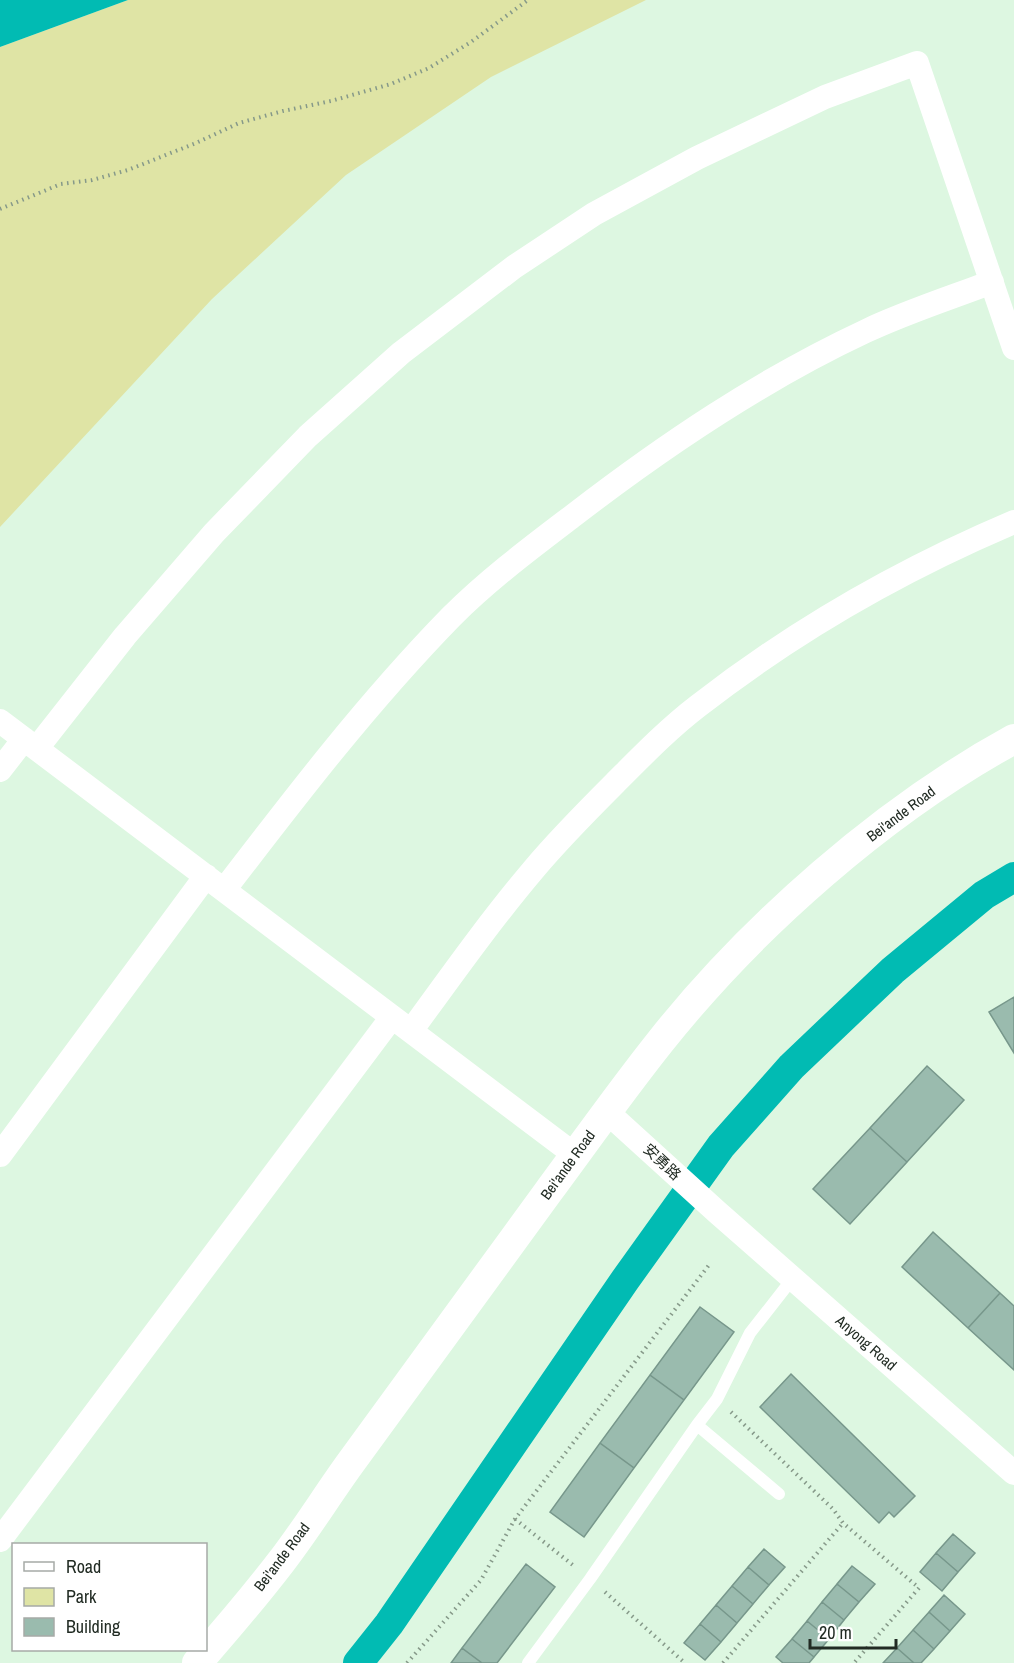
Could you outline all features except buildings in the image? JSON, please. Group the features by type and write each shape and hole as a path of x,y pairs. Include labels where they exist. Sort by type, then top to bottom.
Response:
{"street":[{"path":"0,770 30,743 214,533 316,429 401,353 514,267 594,214 697,158 825,97 917,63 1014,348"},
{"path":"0,1155 215,883 398,672 454,615 525,552 616,482 711,417 793,367 868,330 992,282"},
{"path":"0,1540 402,1024 484,932 535,868 577,821 647,750 697,706 845,607 914,568 1014,522"},
{"path":"0,721 575,1155"},
{"name":"Bei'ande Road","path":"197,1663 282,1561 348,1466 660,1041 717,976 820,878 916,801 982,757 1014,739"},
{"name":"安勇路","path":"607,1112 717,1212"},
{"name":"Anyong Road","path":"717,1212 1014,1473"}],"lane":[{"path":"528,1663 717,1399 750,1334 793,1278"},
{"path":"697,1425 779,1494"}],"path":[{"path":"0,209 61,184 92,180 128,170 239,123 391,84 429,68 471,42 528,0"},
{"path":"407,1663 481,1580 515,1519 710,1265"},
{"path":"717,1399 833,1509 843,1523 919,1588 854,1663"},
{"path":"723,1663 843,1523"}],"green space":[{"path":"128,0 646,0 491,77 346,175 212,299 0,527 0,47"}],"water":[{"path":"0,0 128,0 0,47"}],"waterway":[{"path":"358,1663 389,1624 625,1280 721,1146 792,1066 892,971 984,895 1014,877"}]}
